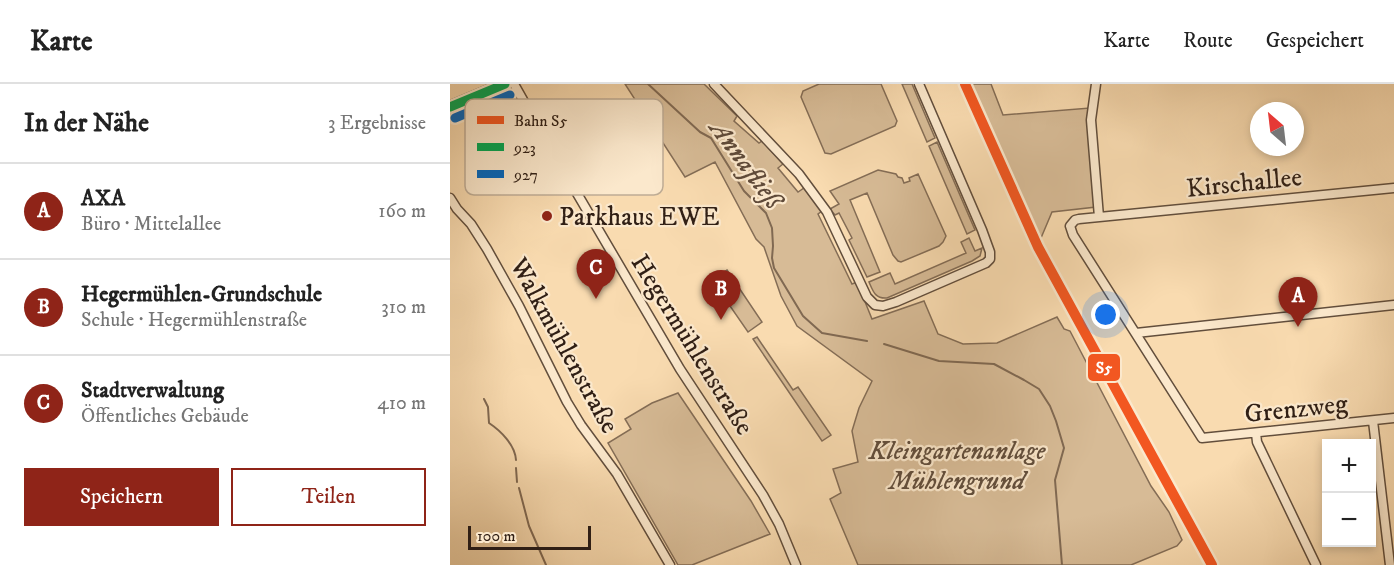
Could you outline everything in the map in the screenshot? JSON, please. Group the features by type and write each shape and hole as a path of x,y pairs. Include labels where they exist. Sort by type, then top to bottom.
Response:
{"street":[{"path":"469,99 504,84"},
{"name":"Hegermühlenstraße","path":"514,84 522,99"},
{"path":"714,84 799,174 824,208 867,297 875,305 883,306 986,263 991,256 919,84"},
{"path":"1096,84 1091,120 1099,217"},
{"path":"450,107 465,101"},
{"name":"Kirschallee","path":"1136,333 1073,235 1070,226 1075,220 1394,188"},
{"name":"Hegermühlenstraße","path":"578,195 680,369 763,495 779,524 796,565"},
{"name":"Walkmühlenstraße","path":"450,198 454,213 471,224 487,249 519,306 567,402 622,482 670,565"},
{"path":"1136,333 1394,305"},
{"name":"Grenzweg","path":"1136,333 1202,438 1394,418"},
{"path":"1372,421 1390,565"},
{"path":"1256,434 1257,442 1316,565"}],"green space":[{"name":"Kleingartenanlage Mühlengrund","path":"625,84 704,84 737,116 734,121 759,143 762,141 783,164 778,168 798,192 804,188 822,211 818,214 852,284 857,282 872,319 924,301 938,334 963,344 997,343 1057,317 1064,329 1070,331 1151,486 1169,512 1182,540 1177,546 1131,565 858,565 830,499 841,493 833,469 858,462 852,431 859,408 872,381 797,326 781,296 764,247 756,239 715,162 685,177 663,143 663,99 635,99"},
{"path":"819,84 881,84 897,121 895,126 831,154 825,153 801,97 803,91"},
{"path":"902,84 912,84 935,138 927,142"},
{"path":"972,84 991,84 1003,115 1090,108 1096,207 1052,212 1041,238"},
{"path":"937,142 975,230 967,234 929,146"},
{"path":"878,170 896,174 902,178 904,183 918,174 946,236 939,246 901,262 898,261 893,255 867,193 850,200 880,272 867,277 849,240 852,238 839,213 835,215 830,209 839,204 830,191"},
{"path":"969,238 975,251 982,248 980,256 972,261 887,298 877,296 873,291 869,282 890,273 895,284 966,253 961,242"},
{"path":"727,270 762,322 748,332 712,280"},
{"path":"757,337 793,390 798,387 831,435 822,441 753,339"},
{"path":"678,393 751,501 770,534 692,565 678,565 608,443 631,429 625,419 652,403"}],"waterway":[{"name":"Annafließ","path":"648,84 700,132 711,138 744,191 766,213 772,228 774,268 803,316 822,333 867,341"},
{"name":"Annafließ","path":"884,344 939,361 994,364 1039,389 1050,406 1064,448 1055,480 1062,565"},
{"path":"484,399 488,407 489,423 507,439 516,460"},
{"path":"516,468 517,482"},
{"path":"519,488 529,526 546,565"}],"rail line":[{"name":"S5","path":"965,84 1038,247 1212,565"}],"transit line":[{"name":"923","path":"469,99 505,84"},
{"name":"927","path":"500,99 510,95"},
{"name":"923","path":"450,107 465,101"},
{"name":"927","path":"455,118 465,114"}],"place":[{"name":"Parkhaus EWE","path":"547,216"},
{"name":"Stadtverwaltung","path":"596,299"},
{"name":"Hegermühlen-Grundschule","path":"721,320"},
{"name":"AXA","path":"1298,327"}]}
